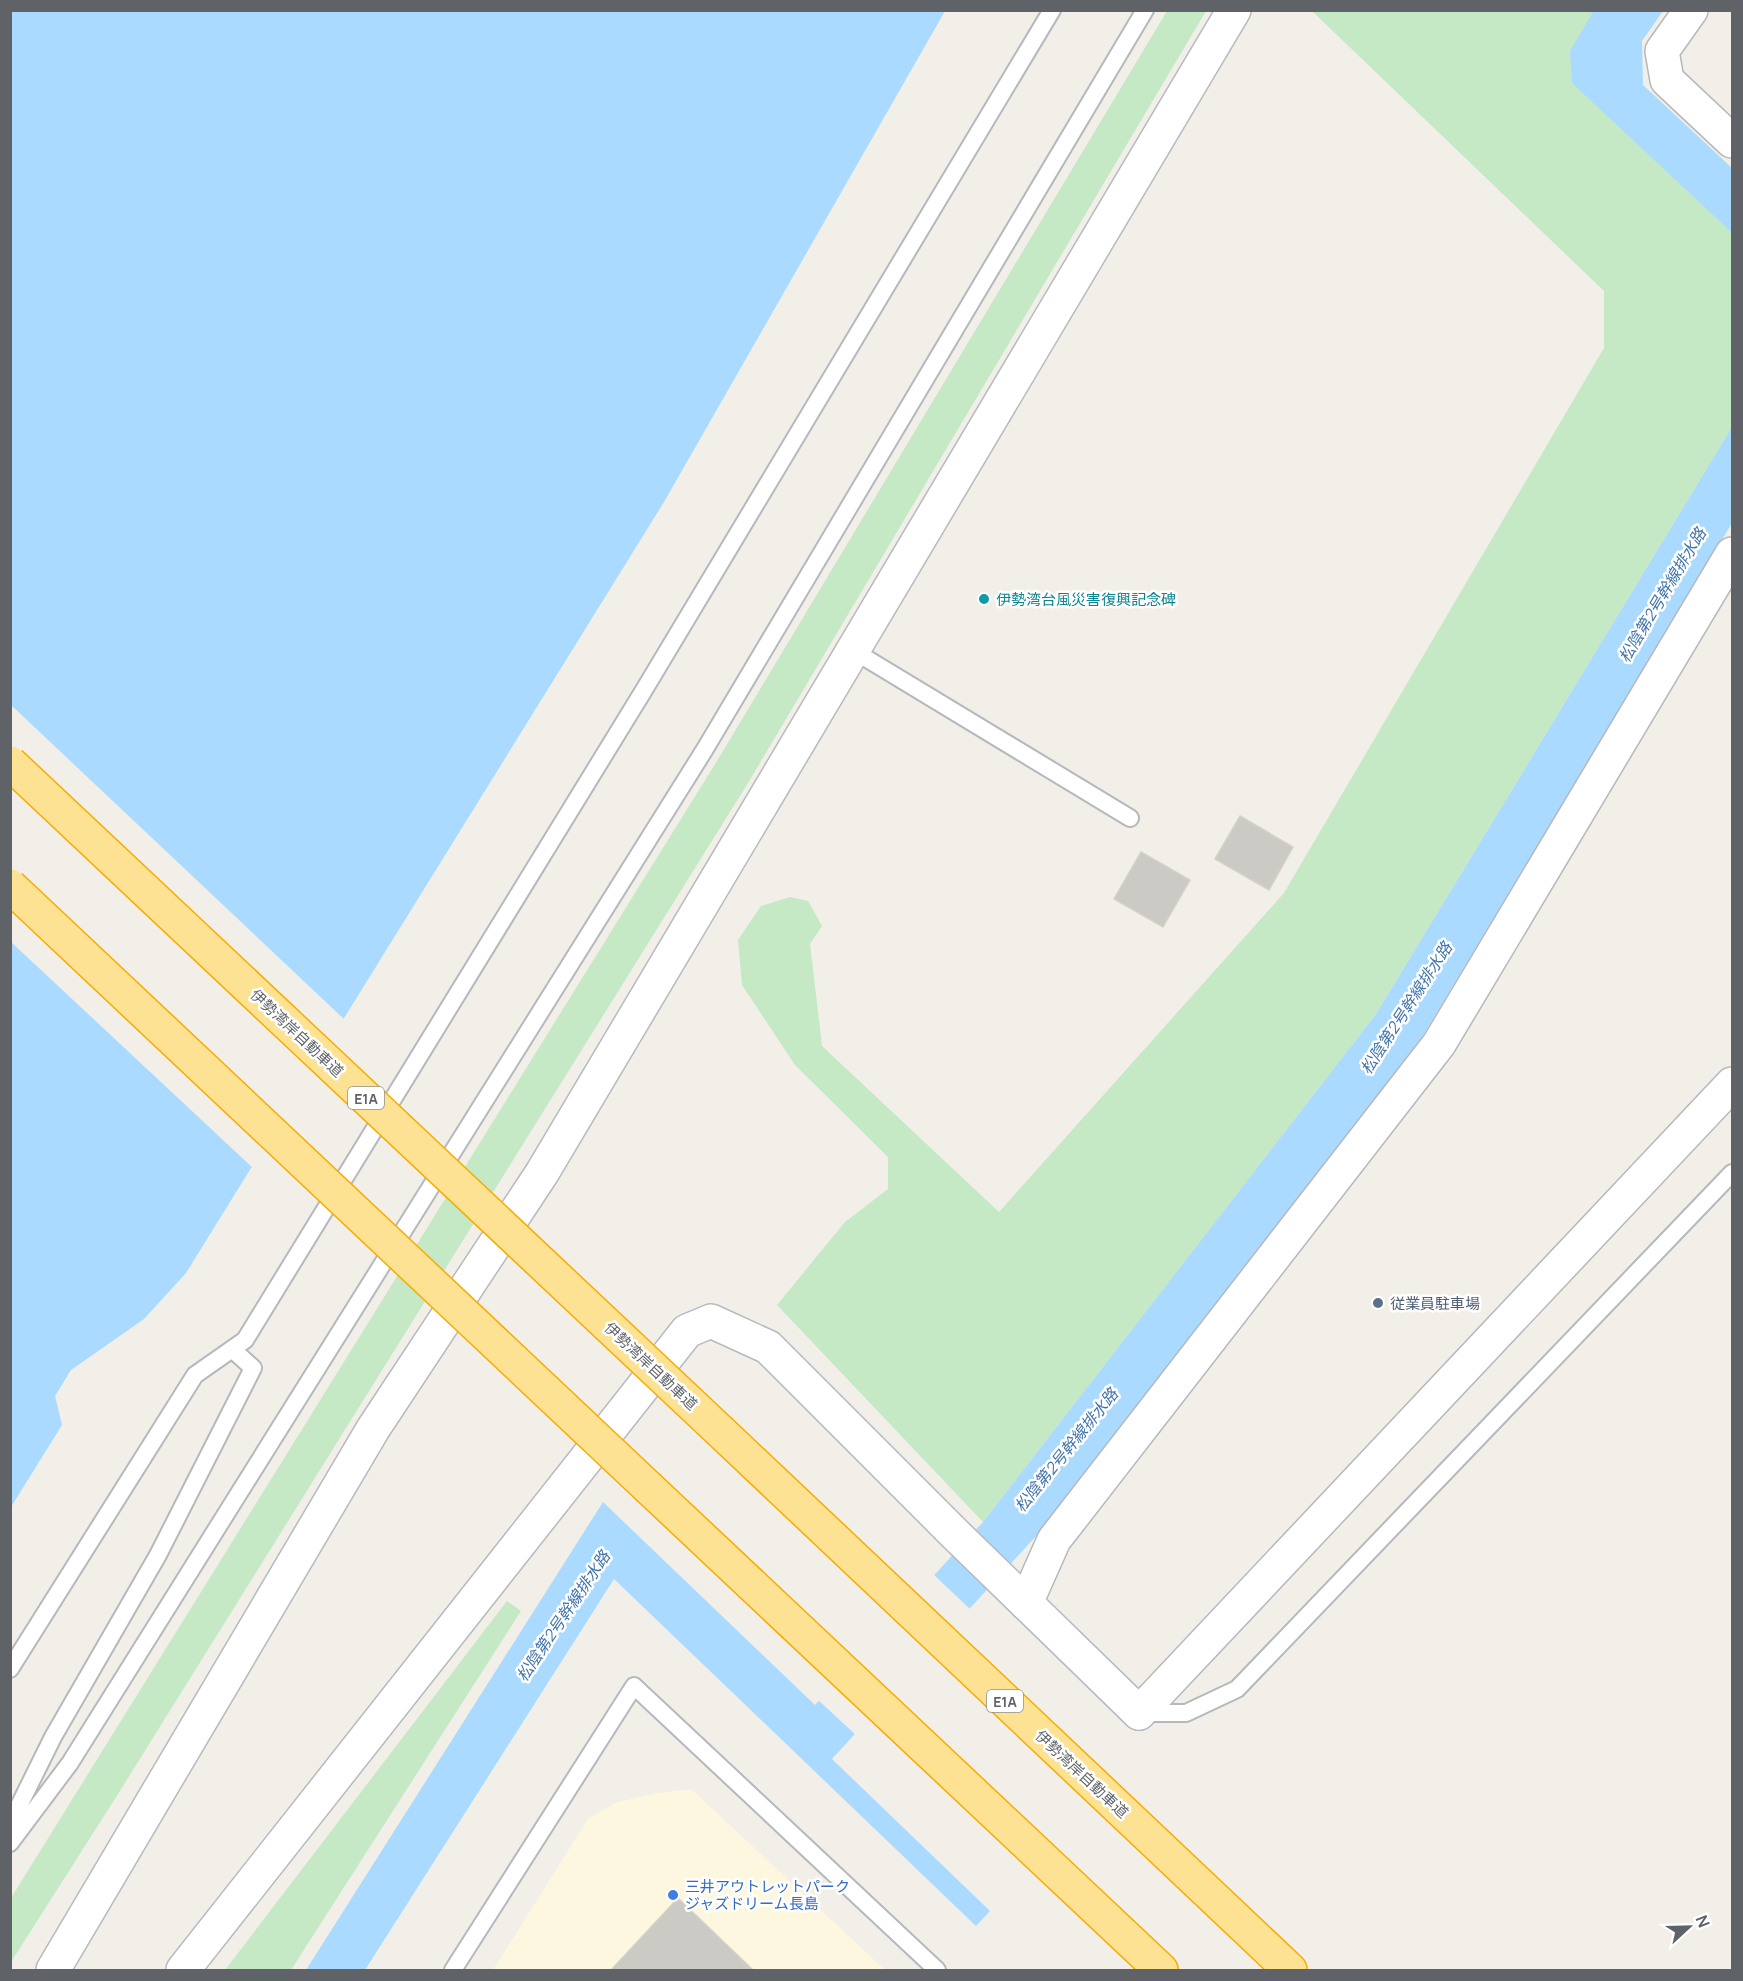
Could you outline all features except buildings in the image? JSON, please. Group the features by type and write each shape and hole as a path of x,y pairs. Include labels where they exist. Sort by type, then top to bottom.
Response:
{"highway":[{"name":"伊勢湾岸自動車道","path":"10,763 1290,1971"},
{"path":"10,886 1161,1971"}],"street":[{"path":"66,1965 374,1429 542,1173 1234,10"},
{"path":"1691,10 1662,51 1667,80 1732,141"},
{"path":"1017,1594 1054,1539 1439,1044 1732,554"},
{"path":"183,1971 687,1331 711,1321 768,1347 1139,1713 1732,1084"}],"lane":[{"path":"10,1669 195,1375 244,1340 638,700 1052,10"},
{"path":"10,1843 70,1763 705,749 1145,10"},
{"path":"854,651 1130,818"},
{"path":"1139,1713 1186,1713 1237,1689 1732,1173"},
{"path":"10,1824 53,1737 158,1555 253,1368 232,1349"},
{"path":"453,1971 634,1686 937,1971"}],"shaded area":[{"name":"三井アウトレットパーク ジャズドリーム長島","path":"691,1789 885,1970 493,1970 588,1819 615,1803 657,1793"}],"green space":[{"path":"1167,11 1206,11 748,783 11,1962 11,1898 717,761"},
{"path":"1312,11 1596,11 1593,12 1573,83 1732,233 1732,427 1376,1014 983,1522 777,1305 845,1222 888,1189 888,1157 795,1065 742,985 738,940 761,906 790,897 808,901 822,926 810,944 822,1046 999,1212 1284,893 1604,348 1604,291"},
{"path":"507,1601 521,1611 291,1970 225,1970"}],"water":[{"path":"1596,10 1663,11 1642,41 1643,85 1732,168 1732,233 1572,83 1570,51"},
{"path":"11,11 945,11 664,502 186,1273 144,1319 71,1370 55,1396 62,1425 11,1507"},
{"name":"松陰第2号幹線排水路","path":"1732,427 1732,523 1422,1037 1048,1523 832,1759 990,1911 976,1926 614,1579 365,1970 306,1970 603,1502 815,1705 983,1522 1376,1014"}],"pier":[{"path":"11,705 346,1021 254,1169 10,941"},
{"path":"932,1573 972,1611 857,1736 817,1699"}],"place":[{"name":"伊勢湾台風災害復興記念碑","path":"984,599"},
{"name":"従業員駐車場","path":"1378,1303"},
{"name":"三井アウトレットパーク ジャズドリーム長島","path":"673,1895"}]}
